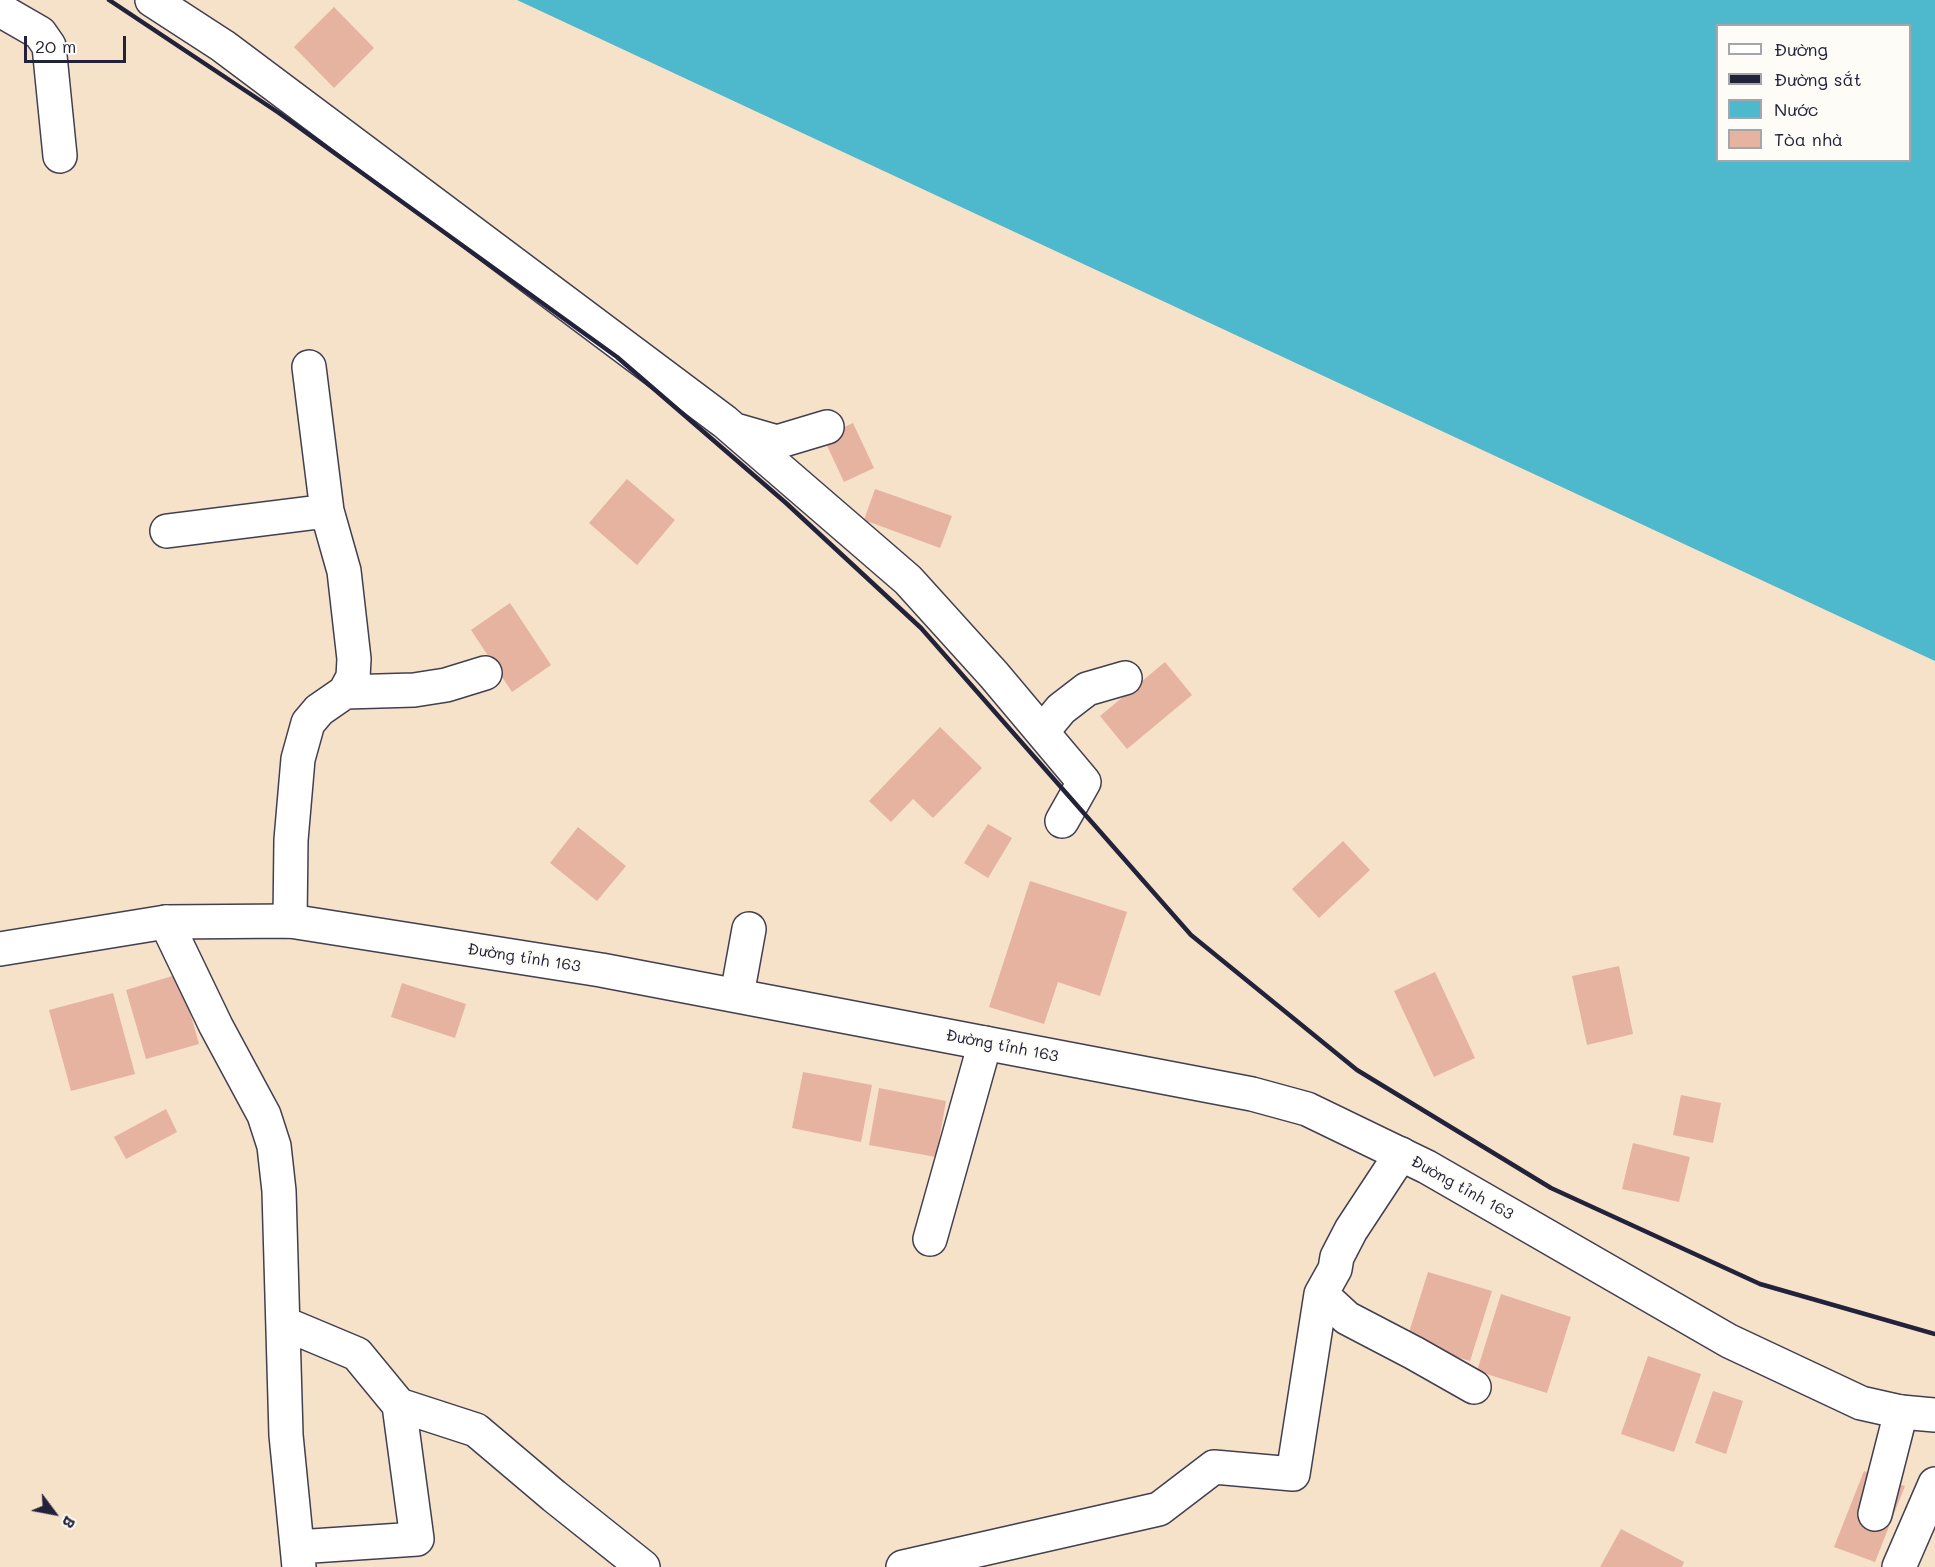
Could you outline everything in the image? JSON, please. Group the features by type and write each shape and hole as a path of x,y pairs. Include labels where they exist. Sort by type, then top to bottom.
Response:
{"street":[{"path":"152,0 223,46 735,430 908,580 994,675 1084,782 1062,821"},
{"path":"0,10 40,33 48,46 60,156"},
{"path":"290,921 291,840 298,759 308,723 319,710 345,692 353,677 354,659 344,571 327,511 309,367"},
{"path":"735,430 777,442 827,428"},
{"path":"166,531 327,511"},
{"path":"345,692 414,690 446,685 485,673"},
{"path":"1042,732 1061,708 1088,689 1125,678"},
{"name":"Đường tỉnh 163","path":"0,949 166,922 290,921 601,970 1252,1094 1307,1109 1401,1154 1513,1215 1729,1341 1861,1403 1901,1412 1935,1415"},
{"path":"166,922 216,1026 264,1115 274,1146 279,1191 282,1323 286,1436 298,1557 417,1539 399,1405 357,1354 282,1323"},
{"path":"737,995 749,929"},
{"path":"930,1239 985,1043"},
{"path":"903,1567 1159,1509 1214,1467 1293,1474 1321,1294 1335,1269 1351,1230 1401,1154"},
{"path":"1321,1294 1347,1318 1474,1387"},
{"path":"399,1405 476,1430 554,1496 644,1567"},
{"path":"1875,1514 1901,1412"},
{"path":"1899,1567 1935,1484"}],"water":[{"path":"517,0 1935,0 1935,661"}],"building":[{"path":"334,7 374,48 334,88 294,47"},
{"path":"853,423 874,468 844,482 823,437"},
{"path":"627,479 675,520 637,565 589,523"},
{"path":"875,489 952,516 940,548 864,520"},
{"path":"510,603 551,665 512,692 471,630"},
{"path":"1165,662 1192,695 1127,749 1100,716"},
{"path":"940,727 982,768 933,818 913,799 891,822 869,801"},
{"path":"988,824 1012,838 988,878 964,863"},
{"path":"578,827 626,866 597,901 550,863"},
{"path":"1343,841 1370,870 1319,918 1292,889"},
{"path":"1030,881 1127,912 1100,996 1058,982 1044,1024 989,1007"},
{"path":"1619,966 1633,1034 1587,1045 1572,976"},
{"path":"1435,972 1475,1058 1434,1077 1394,991"},
{"path":"179,974 199,1044 146,1059 126,990"},
{"path":"402,983 466,1004 455,1038 391,1017"},
{"path":"113,993 135,1074 71,1091 49,1010"},
{"path":"803,1072 872,1085 861,1142 792,1128"},
{"path":"879,1088 946,1101 936,1157 869,1145"},
{"path":"1681,1095 1721,1103 1713,1143 1673,1135"},
{"path":"166,1109 177,1132 126,1159 114,1137"},
{"path":"1633,1143 1690,1157 1679,1202 1622,1189"},
{"path":"1428,1272 1492,1291 1470,1361 1406,1342"},
{"path":"1501,1294 1571,1317 1547,1393 1477,1371"},
{"path":"1648,1356 1701,1374 1674,1452 1621,1434"},
{"path":"1713,1391 1743,1401 1726,1454 1695,1443"},
{"path":"1864,1471 1905,1486 1875,1562 1834,1547"},
{"path":"1621,1529 1684,1562 1682,1567 1600,1567"}],"railway":[{"path":"109,0 279,113 617,357 786,503 921,628 1191,935 1357,1070 1551,1188 1760,1284 1935,1334"}]}
